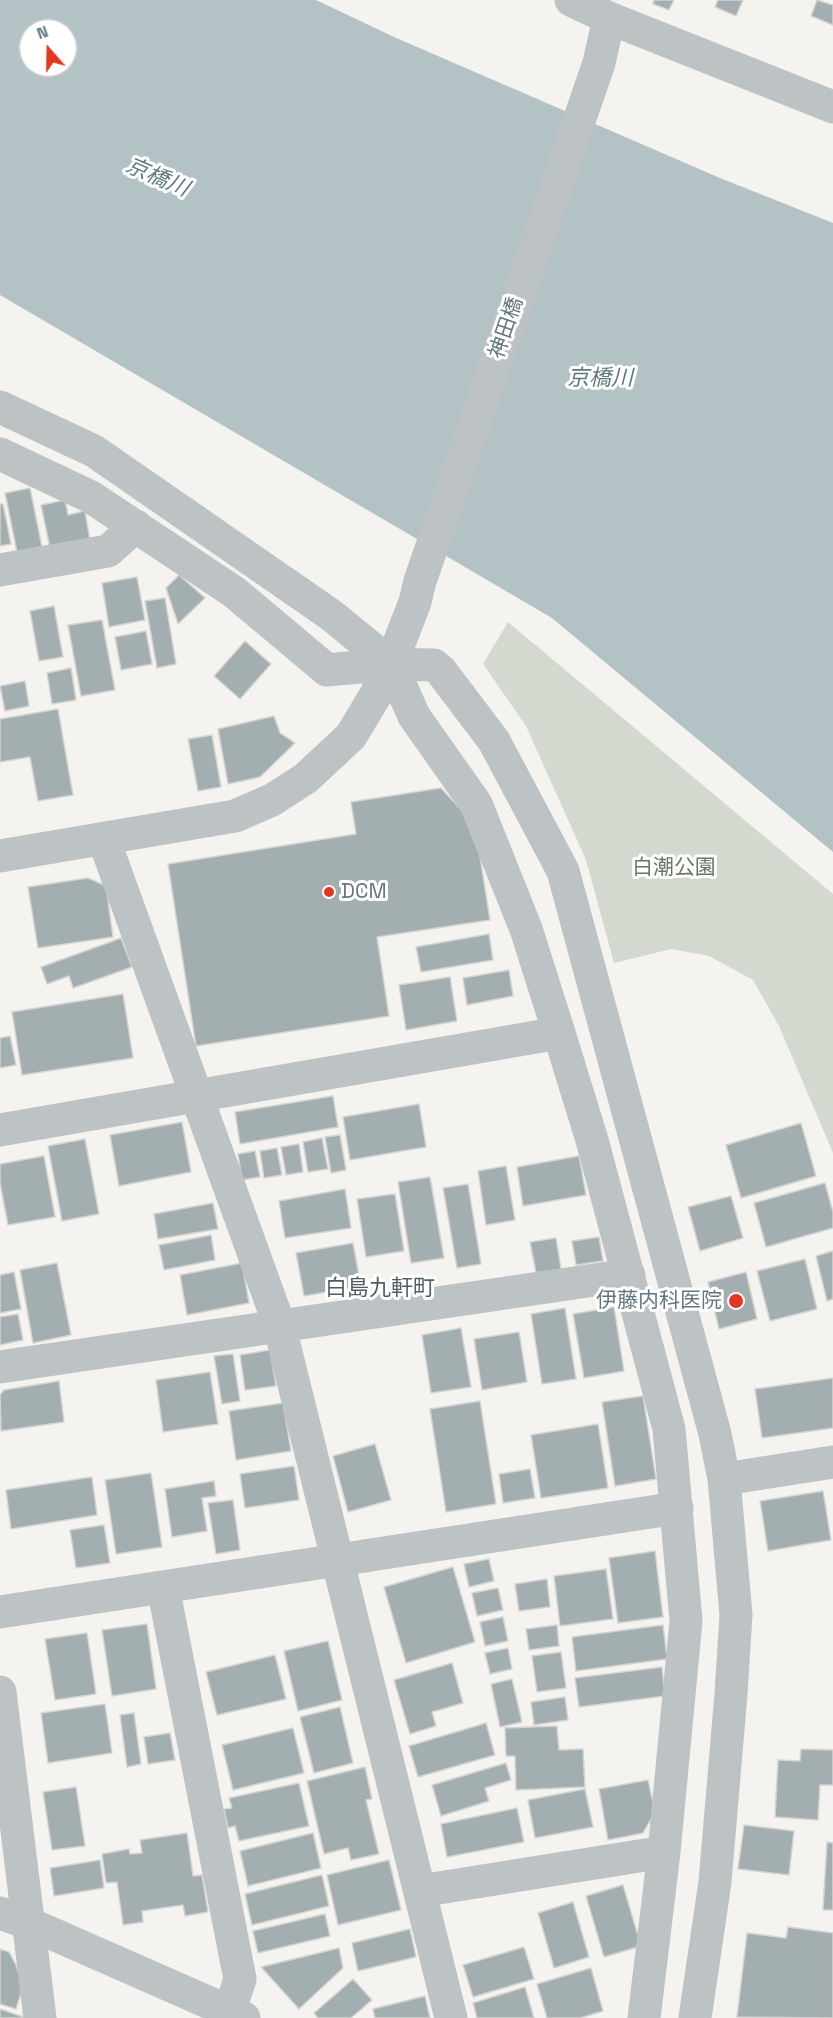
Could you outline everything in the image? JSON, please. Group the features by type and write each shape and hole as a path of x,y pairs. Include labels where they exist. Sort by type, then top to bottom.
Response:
{"street":[{"path":"571,0 609,18 833,107"},
{"name":"神田橋","path":"0,856 235,816 272,800 306,778 351,736 391,664 415,602 420,581 595,74 609,18"},
{"path":"0,407 94,451 331,615 391,664 414,716 476,804 526,929 592,1140 669,1429 686,1621 664,1852 644,2018"},
{"path":"0,454 92,496 234,592 327,670 391,664 434,664 494,741 563,871 712,1423 724,1479 736,1615 715,1882 695,2018"},
{"path":"0,570 108,551 136,526"},
{"path":"104,840 279,1324 451,2018"},
{"path":"0,1130 559,1033"},
{"path":"0,1367 279,1324 628,1275"},
{"path":"724,1479 833,1462"},
{"path":"0,1612 677,1508"},
{"path":"14,1918 237,2014 240,1979 163,1587"},
{"path":"0,1692 14,1918 40,2018"},
{"path":"420,1891 664,1852"}],"green space":[{"name":"白潮公園","path":"508,622 833,894 833,1153 779,1026 753,980 709,956 671,949 614,963 586,860 526,726 483,664"}],"water":[{"name":"京橋川","path":"0,0 316,0 394,37 720,178 833,223 833,852 552,618 0,295"}],"building":[{"path":"654,0 674,0 669,10 653,4"},
{"path":"718,0 743,0 736,16 715,7"},
{"path":"817,0 833,5 833,25 811,16"},
{"path":"30,488 42,547 17,552 5,493"},
{"path":"65,500 68,515 85,511 90,540 50,548 41,505"},
{"path":"0,504 3,504 11,544 0,546"},
{"path":"179,575 205,598 178,624 166,588"},
{"path":"137,577 145,620 109,627 102,583"},
{"path":"165,598 176,664 157,668 145,601"},
{"path":"54,606 63,657 39,661 30,611"},
{"path":"102,620 115,690 81,696 68,625"},
{"path":"146,631 152,664 121,670 115,637"},
{"path":"245,641 271,664 240,699 214,676"},
{"path":"71,668 76,700 52,704 47,673"},
{"path":"25,681 29,706 5,711 0,686"},
{"path":"58,709 73,795 38,801 30,757 0,762 0,719"},
{"path":"274,716 280,733 295,743 260,777 228,784 218,729"},
{"path":"212,735 221,787 198,791 188,739"},
{"name":"DCM","path":"441,788 475,825 490,920 377,937 389,1016 196,1046 168,864 356,834 351,802"},
{"path":"88,878 106,886 113,937 38,948 28,887"},
{"path":"489,934 493,960 421,972 416,947"},
{"path":"121,938 132,967 73,988 69,976 47,984 41,967"},
{"path":"509,970 513,996 467,1005 463,978"},
{"path":"450,977 457,1021 406,1030 399,985"},
{"path":"123,994 133,1058 22,1075 12,1012"},
{"path":"10,1036 16,1065 0,1068 0,1038"},
{"path":"333,1096 338,1127 240,1144 235,1112"},
{"path":"419,1104 426,1147 350,1160 343,1117"},
{"path":"182,1122 191,1172 119,1186 110,1135"},
{"path":"801,1123 816,1176 741,1198 726,1145"},
{"path":"340,1135 346,1170 331,1173 325,1137"},
{"path":"322,1138 328,1169 308,1172 303,1142"},
{"path":"85,1139 99,1214 62,1221 48,1146"},
{"path":"299,1144 303,1172 286,1175 281,1147"},
{"path":"277,1148 282,1175 264,1178 260,1151"},
{"path":"255,1151 260,1177 242,1180 238,1154"},
{"path":"44,1156 55,1217 8,1225 0,1183 0,1164"},
{"path":"579,1156 586,1195 523,1206 517,1167"},
{"path":"506,1166 515,1220 486,1225 478,1171"},
{"path":"430,1177 444,1258 411,1263 398,1182"},
{"path":"825,1183 833,1212 833,1228 766,1247 754,1203"},
{"path":"468,1184 481,1264 457,1268 443,1188"},
{"path":"345,1189 351,1228 285,1238 279,1201"},
{"path":"395,1194 404,1251 366,1257 357,1199"},
{"path":"731,1196 743,1238 700,1251 688,1207"},
{"path":"213,1203 218,1229 158,1239 154,1214"},
{"path":"211,1235 215,1260 164,1270 159,1245"},
{"path":"599,1237 603,1261 576,1265 572,1241"},
{"path":"556,1238 561,1269 536,1273 530,1242"},
{"path":"353,1243 361,1286 304,1296 296,1253"},
{"path":"833,1251 833,1299 827,1301 816,1256"},
{"path":"805,1259 817,1309 770,1321 757,1271"},
{"path":"57,1263 71,1335 33,1343 20,1270"},
{"path":"242,1263 249,1303 187,1315 180,1275"},
{"path":"14,1272 21,1309 0,1313 0,1275"},
{"path":"746,1272 757,1319 719,1329 708,1282"},
{"path":"614,1307 624,1371 584,1378 573,1314"},
{"path":"565,1308 576,1379 542,1384 531,1314"},
{"path":"18,1314 23,1340 0,1345 0,1317"},
{"path":"461,1328 471,1387 431,1393 422,1335"},
{"path":"519,1332 527,1382 482,1390 474,1339"},
{"path":"270,1350 276,1386 245,1390 240,1355"},
{"path":"233,1354 240,1401 222,1404 214,1356"},
{"path":"210,1372 218,1424 163,1432 156,1380"},
{"path":"833,1378 833,1428 762,1438 755,1389"},
{"path":"59,1381 64,1422 1,1431 0,1395 4,1390"},
{"path":"643,1396 656,1479 615,1486 602,1402"},
{"path":"480,1401 496,1504 446,1512 430,1409"},
{"path":"283,1403 291,1451 236,1460 229,1411"},
{"path":"598,1424 608,1488 541,1498 531,1435"},
{"path":"375,1444 391,1500 348,1512 333,1456"},
{"path":"294,1466 299,1500 245,1508 240,1474"},
{"path":"530,1469 535,1498 503,1503 499,1474"},
{"path":"151,1473 162,1547 116,1554 105,1480"},
{"path":"92,1477 97,1515 11,1529 6,1490"},
{"path":"214,1481 216,1496 202,1498 207,1531 172,1537 165,1489"},
{"path":"823,1491 831,1540 768,1551 760,1501"},
{"path":"233,1500 240,1550 216,1554 208,1503"},
{"path":"104,1525 110,1563 76,1568 70,1530"},
{"path":"655,1551 663,1617 618,1623 609,1558"},
{"path":"489,1559 494,1581 469,1587 464,1564"},
{"path":"453,1567 475,1642 406,1663 384,1587"},
{"path":"606,1569 613,1619 560,1626 554,1576"},
{"path":"547,1579 550,1607 519,1611 515,1584"},
{"path":"498,1588 503,1610 477,1616 472,1593"},
{"path":"503,1617 508,1641 485,1646 480,1622"},
{"path":"147,1624 156,1689 112,1696 102,1630"},
{"path":"557,1625 559,1646 529,1650 526,1629"},
{"path":"663,1625 667,1659 576,1671 572,1637"},
{"path":"87,1633 96,1694 55,1700 45,1639"},
{"path":"328,1641 342,1700 298,1711 284,1651"},
{"path":"508,1648 512,1669 490,1674 485,1653"},
{"path":"561,1652 566,1688 537,1692 532,1656"},
{"path":"275,1655 286,1699 217,1715 206,1672"},
{"path":"452,1663 463,1703 432,1712 436,1726 410,1734 394,1680"},
{"path":"662,1667 665,1696 579,1707 575,1678"},
{"path":"512,1679 522,1722 500,1727 491,1684"},
{"path":"565,1697 568,1720 534,1725 531,1702"},
{"path":"105,1704 112,1753 48,1763 41,1713"},
{"path":"340,1707 353,1763 314,1773 300,1717"},
{"path":"134,1713 141,1764 127,1767 120,1715"},
{"path":"486,1723 495,1755 418,1777 409,1746"},
{"path":"557,1726 559,1750 583,1749 585,1787 516,1790 515,1756 506,1756 505,1728"},
{"path":"293,1728 304,1773 233,1790 222,1745"},
{"path":"170,1733 175,1760 148,1764 144,1737"},
{"path":"801,1749 833,1750 833,1785 820,1785 818,1820 775,1817 778,1760 800,1761"},
{"path":"506,1763 511,1780 485,1788 489,1801 441,1816 432,1785"},
{"path":"365,1767 372,1799 366,1800 379,1854 351,1860 348,1848 324,1854 307,1781"},
{"path":"648,1780 655,1812 643,1833 608,1840 599,1789"},
{"path":"299,1783 309,1826 239,1841 235,1826 228,1828 224,1809 232,1808 229,1798"},
{"path":"76,1787 85,1846 52,1850 43,1792"},
{"path":"585,1789 593,1827 535,1838 528,1800"},
{"path":"517,1808 524,1842 447,1857 441,1824"},
{"path":"744,1825 794,1831 789,1875 738,1869"},
{"path":"187,1833 193,1876 202,1875 208,1912 185,1916 183,1905 142,1911 143,1922 123,1925 117,1882 106,1883 102,1854 129,1849 130,1854 142,1853 140,1840"},
{"path":"313,1833 321,1868 248,1886 240,1851"},
{"path":"827,1842 833,1843 833,1910 823,1910"},
{"path":"100,1860 104,1888 54,1896 50,1868"},
{"path":"389,1860 401,1910 338,1925 327,1875"},
{"path":"322,1875 329,1906 252,1925 245,1894"},
{"path":"623,1885 641,1946 604,1957 586,1896"},
{"path":"573,1902 589,1957 554,1968 538,1913"},
{"path":"325,1914 330,1936 258,1953 253,1931"},
{"path":"788,1927 833,1933 833,2018 737,2017 747,1933 786,1938"},
{"path":"410,1929 416,1957 358,1971 352,1943"},
{"path":"524,1947 534,1979 473,1997 463,1965"},
{"path":"339,1948 343,1968 299,2009 261,1967"},
{"path":"0,1949 9,1952 23,1987 16,2009 0,2004"},
{"path":"591,1968 603,2011 580,2018 547,2018 537,1984"},
{"path":"353,1979 372,2000 351,2018 318,2018 314,2013"},
{"path":"525,1987 534,2018 477,2018 473,2003"},
{"path":"425,1996 430,2018 375,2018 373,2009"},
{"path":"0,2009 23,2017 23,2018 0,2018"}],"place":[{"name":"DCM","path":"329,892"},
{"name":"伊藤内科医院","path":"736,1301"}],"district":[{"name":"白島九軒町","path":"380,1289"}]}
